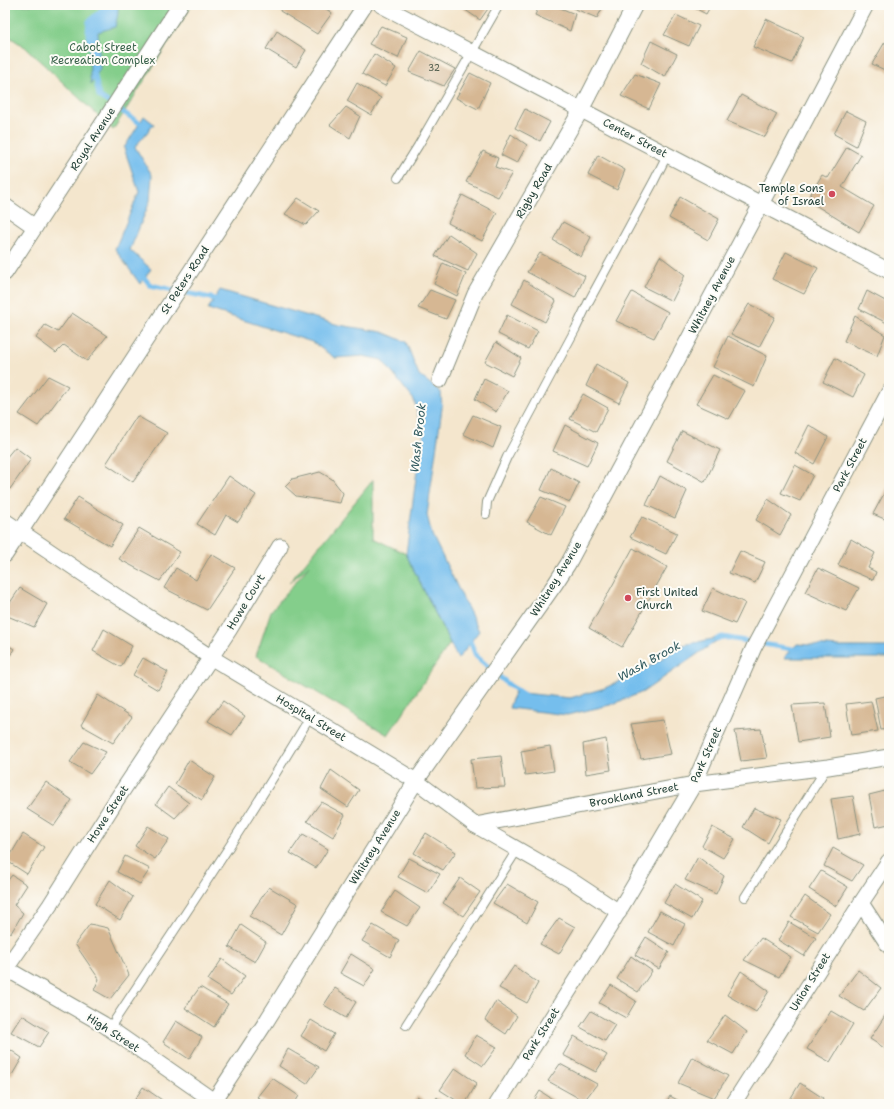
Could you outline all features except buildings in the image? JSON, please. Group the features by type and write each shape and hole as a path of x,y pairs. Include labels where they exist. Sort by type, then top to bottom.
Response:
{"street":[{"name":"Royal Avenue","path":"5,273 180,5"},
{"name":"St Peters Road","path":"5,555 365,5"},
{"name":"Center Street","path":"381,5 889,271"},
{"name":"Rigby Road","path":"440,380 475,294 581,110 635,5"},
{"name":"Whitney Avenue","path":"214,1103 416,781 568,564 866,5"},
{"path":"5,206 35,227"},
{"name":"Park Street","path":"497,1104 619,912 694,784 754,647 889,392"},
{"name":"Hospital Street","path":"5,521 116,596 212,658 416,781 475,825 569,879 619,912"},
{"name":"Howe Court","path":"212,658 280,546"},
{"name":"Howe Street","path":"5,969 50,905 120,796 212,658"},
{"name":"Brookland Street","path":"475,825 694,784 828,767 889,757"},
{"name":"Union Street","path":"733,1104 889,861"},
{"path":"861,903 889,946"},
{"name":"High Street","path":"5,969 108,1029 214,1103"}],"lane":[{"path":"398,178 499,5"},
{"path":"486,514 487,502 507,457 667,155"},
{"path":"108,1029 212,874 276,774 310,717"},
{"path":"745,897 828,767"},
{"path":"406,1025 518,850"}],"green space":[{"name":"Cabot Street Recreation Complex","path":"5,5 192,5 113,130 25,47 5,34"},
{"path":"373,480 373,538 406,554 450,643 388,735 256,656 271,611 310,565 289,583"}],"water":[{"path":"107,5 118,5 118,14 115,27 98,32 100,69 91,84 89,21"},
{"path":"144,116 154,124 135,147 152,175 150,201 130,250 151,269 140,284 115,249 139,192 124,148"},
{"path":"220,290 339,325 382,332 406,342 419,375 441,392 442,408 427,515 432,535 479,631 458,659 406,554 419,455 424,437 414,400 382,360 363,356 335,358 312,342 208,309"},
{"path":"722,637 643,692 610,705 567,715 509,708 514,692 570,698 605,688 635,674 657,662 678,646"},
{"path":"797,644 840,647 889,647 889,658 784,658"}],"waterway":[{"name":"Wash Brook","path":"90,47 88,34 89,21 107,5"},
{"name":"Wash Brook","path":"94,71 99,96 144,126"},
{"name":"Wash Brook","path":"140,272 150,285 220,300"},
{"name":"Wash Brook","path":"468,636 476,656 509,685 526,696"},
{"name":"Wash Brook","path":"717,639 722,637 798,650"}],"place":[{"name":"Temple Sons of Israel","path":"832,194"},
{"name":"First United Church","path":"628,598"}]}
